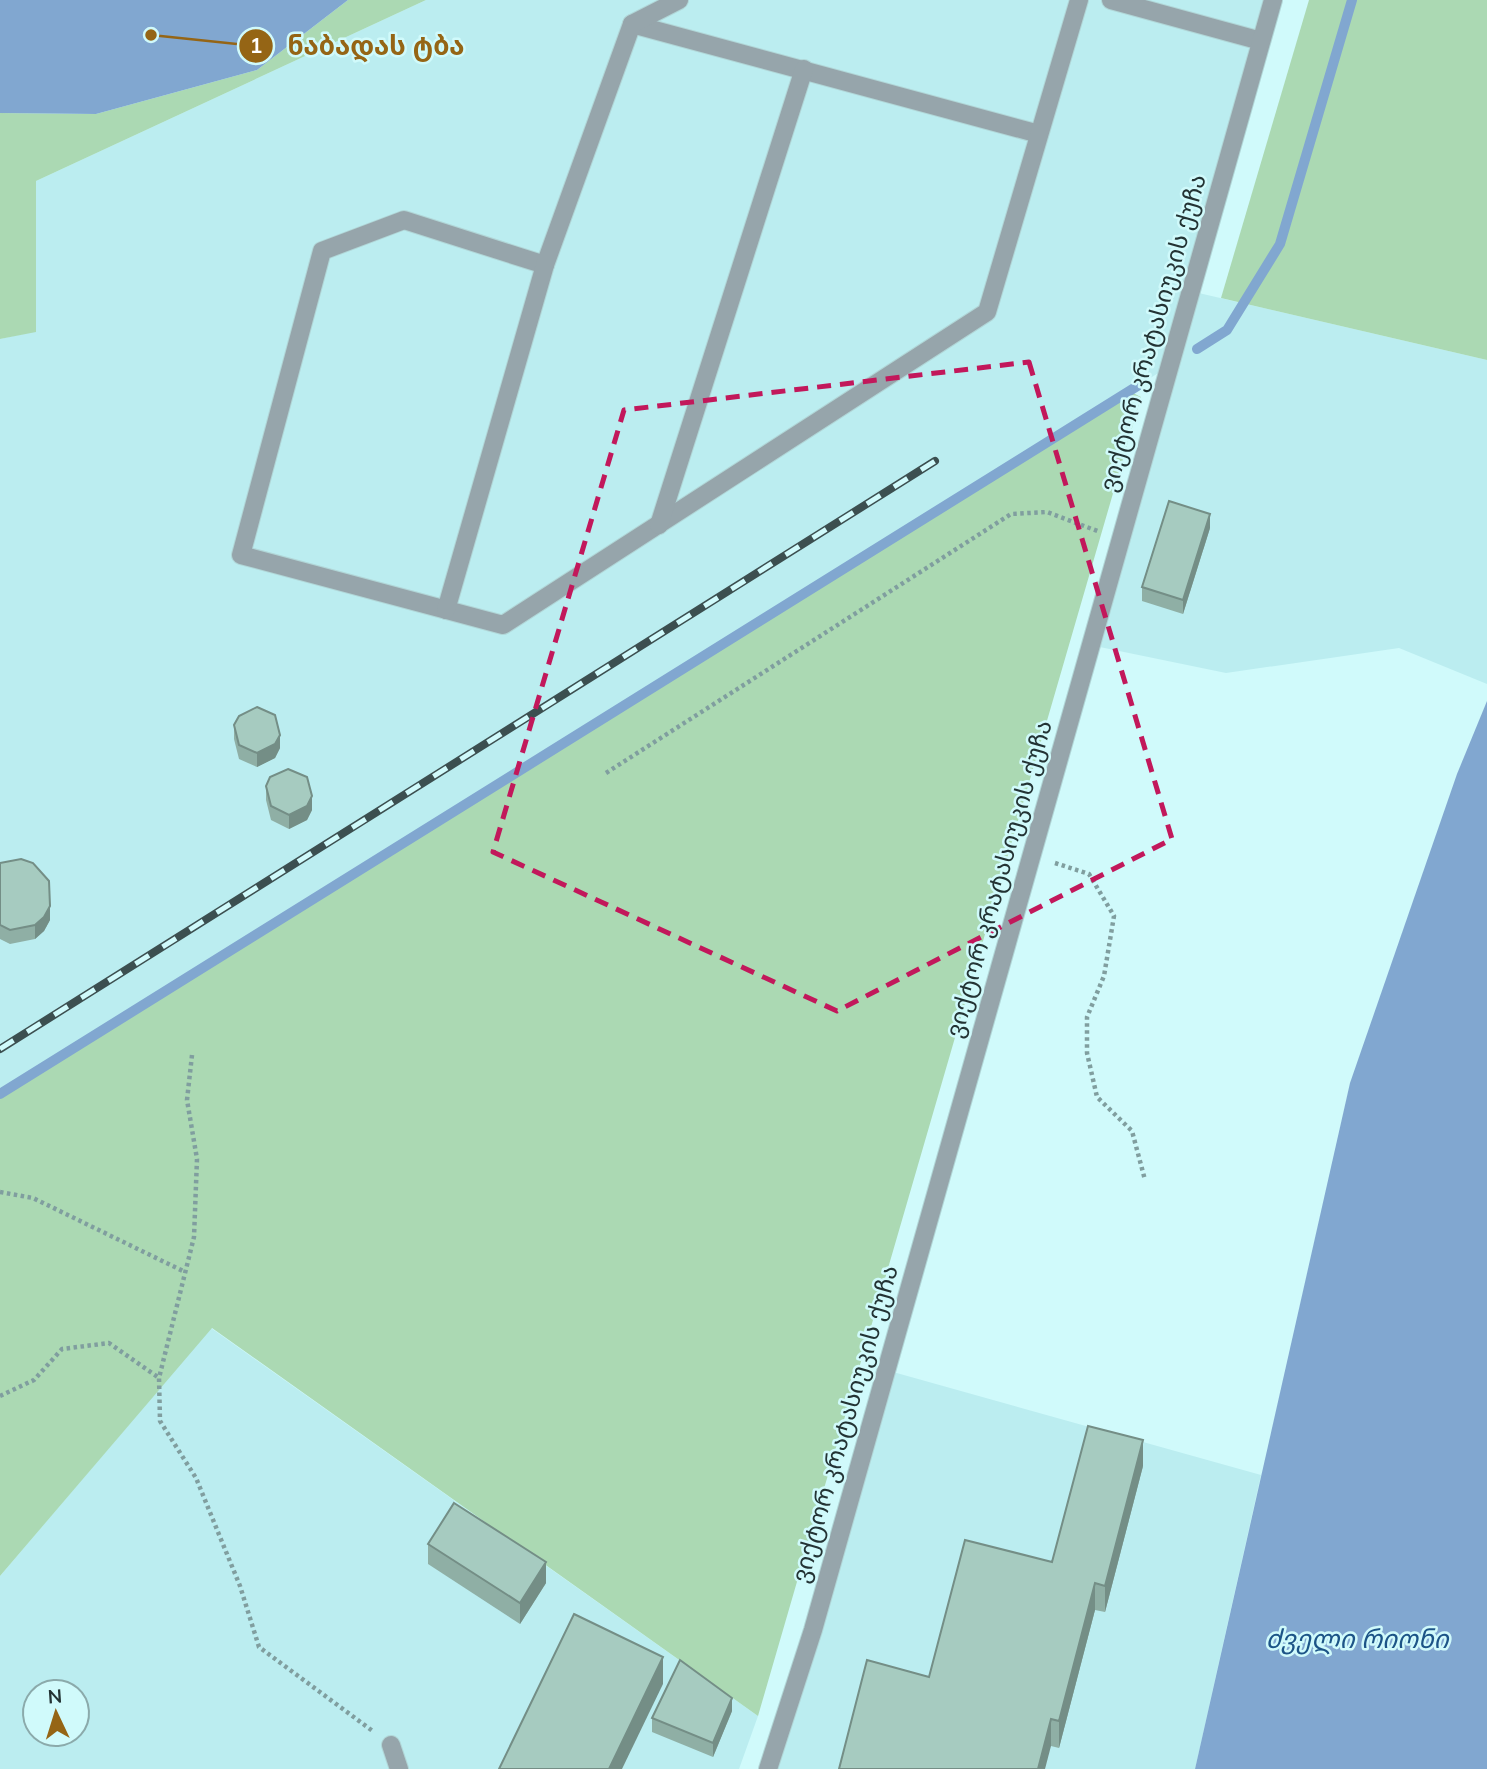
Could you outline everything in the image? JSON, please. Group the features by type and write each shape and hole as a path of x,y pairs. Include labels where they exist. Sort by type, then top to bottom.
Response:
{"street":[{"path":"446,610 545,265 632,24 679,0"},
{"path":"545,265 404,220 322,251 241,555 503,625 987,313 1079,0"},
{"path":"1111,0 1261,41"},
{"name":"ვიქტორ კრატასიუკის ქუჩა","path":"768,1769 813,1630 1273,0"},
{"path":"632,24 1040,135"},
{"path":"659,524 804,69"},
{"path":"391,1745 399,1769"}],"path":[{"path":"606,774 1011,514 1047,512 1120,538"},
{"path":"1031,856 1089,874 1114,916 1104,976 1087,1017 1087,1053 1097,1097 1132,1131 1145,1180"},
{"path":"192,1055 187,1100 197,1159 194,1237 159,1378 160,1421 196,1478 240,1586 259,1647 391,1745"},
{"path":"0,1192 33,1198 185,1272"},
{"path":"0,1396 34,1380 62,1349 109,1343 159,1378"}],"highlighted area":[{"path":"1029,362 1172,839 837,1011 493,852 624,410"}],"shaded area":[{"path":"426,0 1273,0 1190,291 1487,360 1487,684 1399,648 1226,673 1090,645 1168,367 0,1094 0,339 36,331 36,181"},
{"path":"211,1328 758,1716 739,1769 0,1769 0,1576"},
{"path":"886,1370 1261,1475 1195,1769 768,1769"}],"green space":[{"path":"348,0 426,0 36,181 36,332 0,339 0,113 96,114 257,70"},
{"path":"1309,0 1487,0 1487,360 1221,298"},
{"path":"1129,391 1141,397 758,1716 212,1328 0,1576 0,1094"}],"water":[{"path":"0,0 348,0 257,70 96,114 0,113"},
{"name":"ძველი რიონი","path":"1487,701 1487,1769 1195,1769 1350,1083 1457,774"}],"building":[{"path":"1169,501 1210,514 1183,600 1142,587"},
{"path":"257,707 275,715 280,735 275,744 257,753 239,745 234,725 239,716"},
{"path":"288,769 307,777 312,796 307,806 289,815 271,806 266,786 270,777"},
{"path":"21,859 33,863 49,881 50,906 44,917 35,925 10,930 0,925 0,863"},
{"path":"1088,1426 1143,1440 1105,1586 1095,1583 1059,1721 1051,1719 1038,1769 839,1769 867,1660 929,1677 965,1540 1052,1562"},
{"path":"454,1503 546,1562 520,1603 428,1544"},
{"path":"574,1614 663,1657 609,1769 499,1769"},
{"path":"680,1660 732,1698 713,1743 652,1718"}],"waterway":[{"path":"1197,349 1227,330 1280,244 1352,0"},
{"path":"0,1094 1139,385"}],"railway":[{"path":"0,1049 935,461"}],"place":[{"name":"ნაბადას ტბა","path":"151,35"}]}
